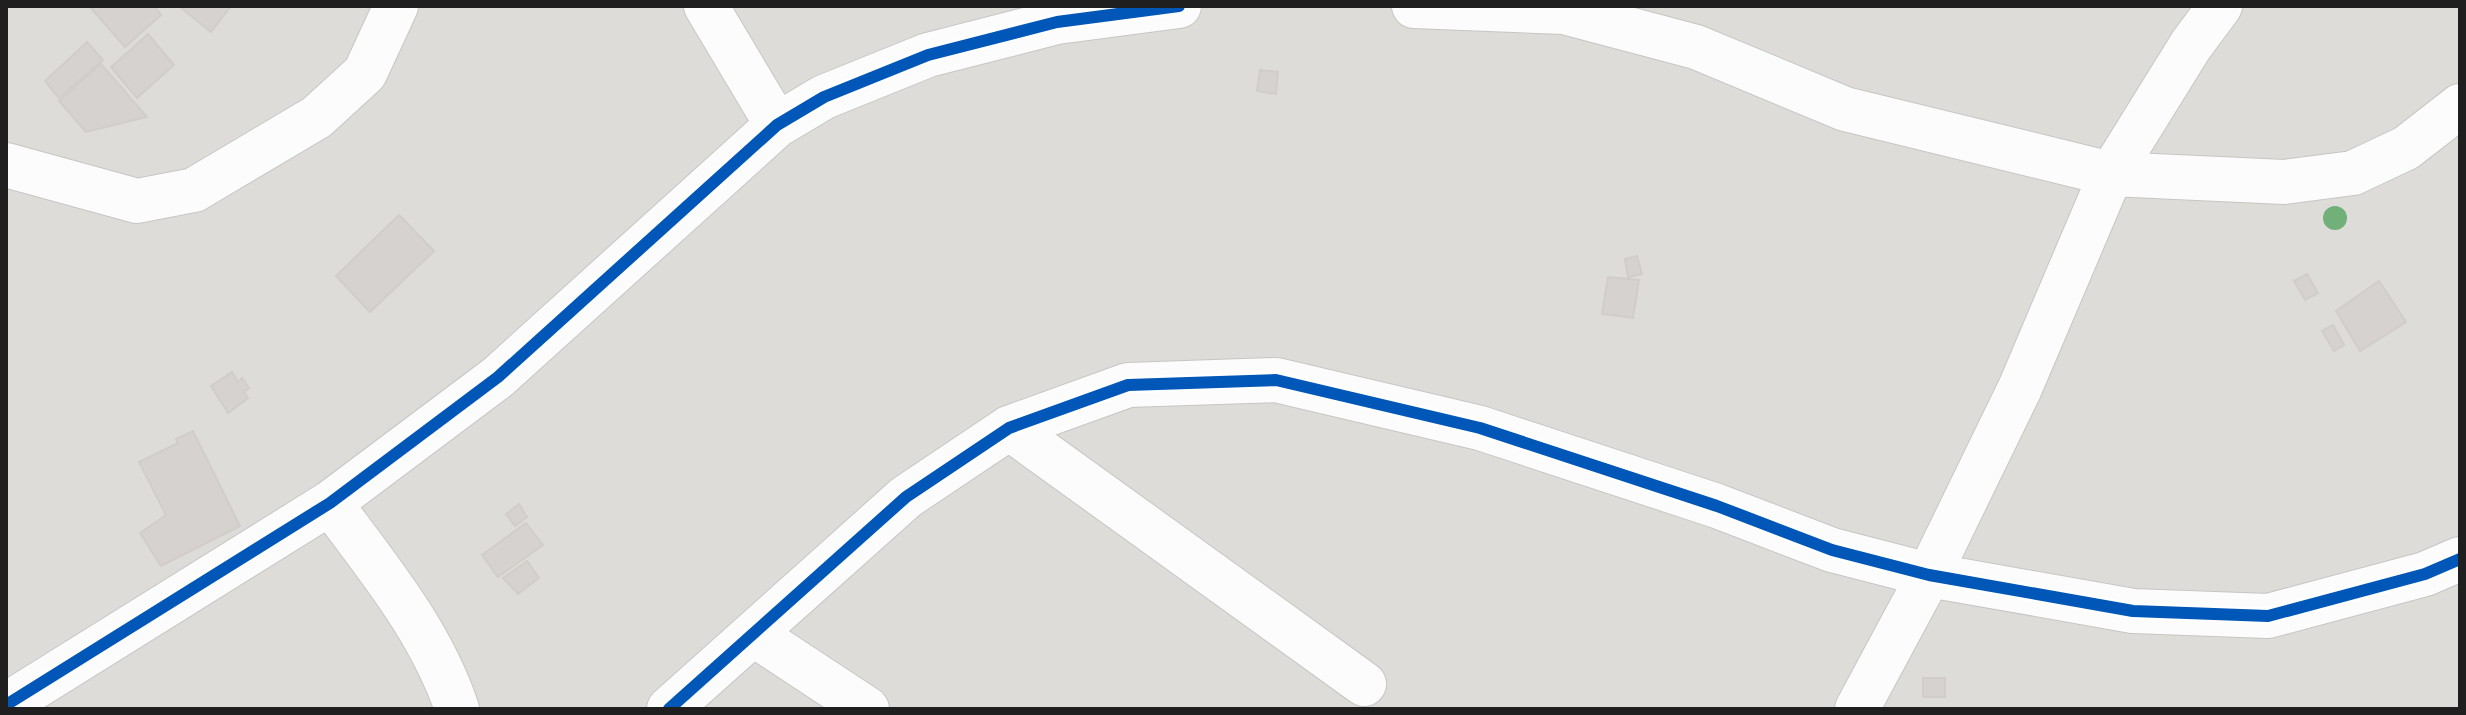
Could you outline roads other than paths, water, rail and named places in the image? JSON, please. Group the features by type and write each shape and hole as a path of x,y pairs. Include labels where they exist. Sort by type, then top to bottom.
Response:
{"street":[{"path":"6,165 137,201 194,190 317,117 365,73 396,6"},
{"path":"6,705 330,503 498,377 777,125 824,97 928,55 1057,22 1179,6"},
{"path":"1414,6 1564,12 1696,47 1845,109 2111,174 2284,182 2353,173 2406,148 2460,106"},
{"path":"1857,709 1929,575 2020,388 2111,174 2191,45 2220,6"},
{"path":"720,13 777,125"},
{"path":"669,709 906,497 1009,428 1128,385 1276,380 1480,428 1717,506 1832,550 1929,575 2133,611 2268,616 2425,574 2460,559"},
{"path":"1009,428 1364,684"},
{"path":"330,503 398,594 426,639 457,709"},
{"path":"753,634 867,709"}]}
